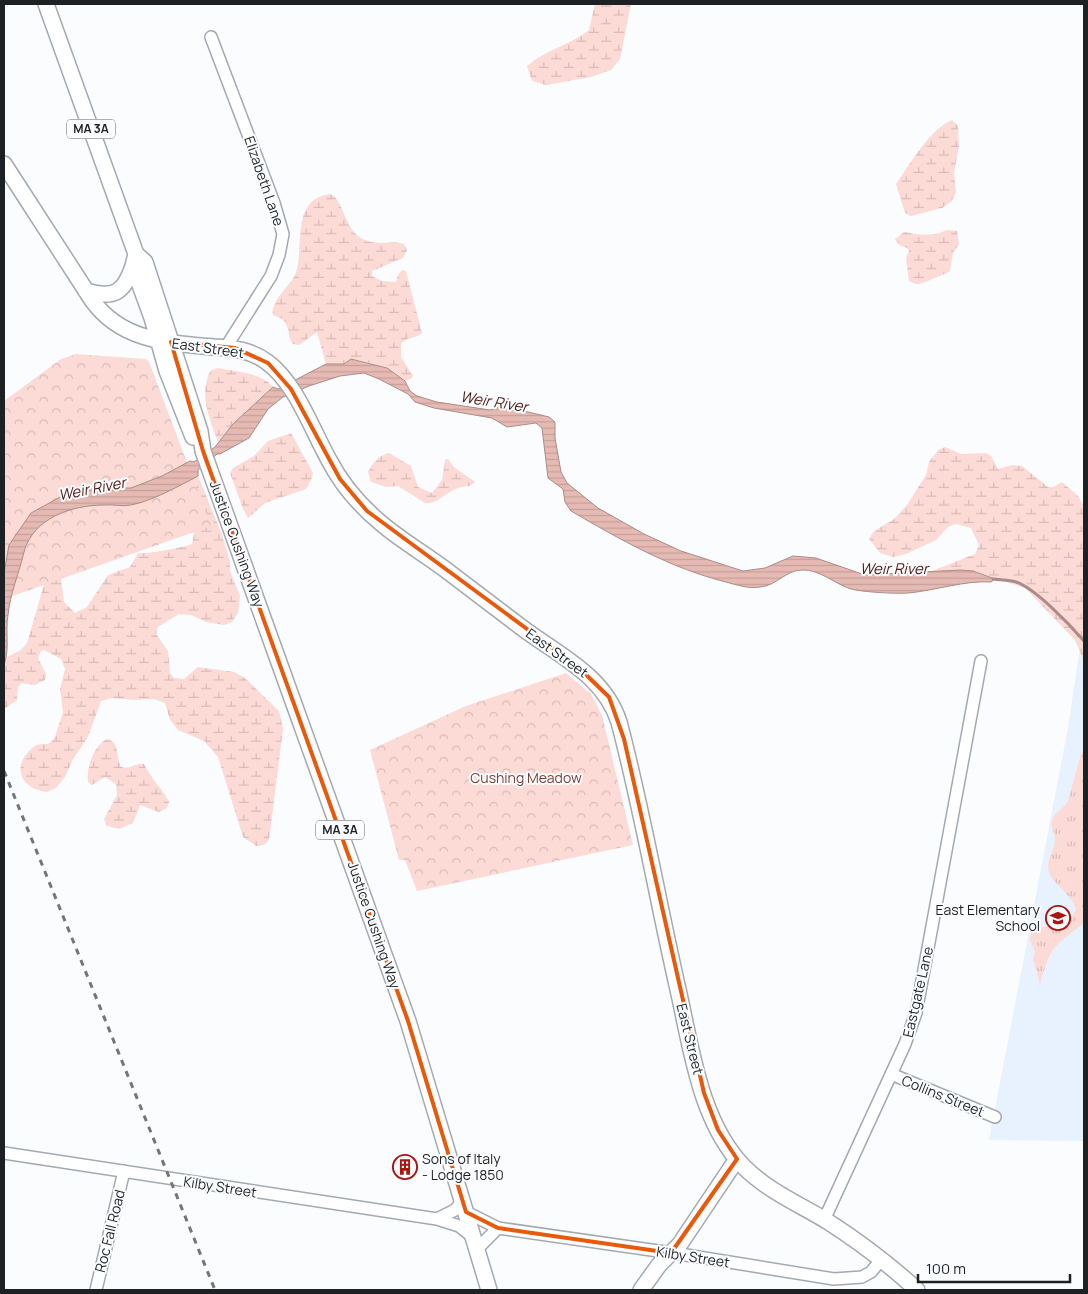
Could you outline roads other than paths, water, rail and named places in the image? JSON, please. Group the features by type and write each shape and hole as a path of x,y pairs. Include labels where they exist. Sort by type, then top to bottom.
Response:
{"main road":[{"name":"Justice Cushing Way","path":"46,4 134,260 145,262 180,408 191,434 205,457 376,928 425,1074 489,1290"},
{"name":"East Street","path":"4,164 101,312 116,325 140,336 165,342 226,347 260,357 277,370 297,400 340,479 367,511 400,538 576,665 591,677 609,697 624,739 668,945 704,1093 718,1130 737,1159 765,1184 824,1220 881,1260 917,1290"},
{"path":"86,291 104,295 119,291 126,284 134,260"},
{"path":"641,1290 659,1265 680,1244 737,1159"}],"street":[{"name":"Elizabeth Lane","path":"211,36 274,203 283,234 281,250 271,276 226,347"},
{"name":"Eastgate Lane","path":"824,1220 906,1044 916,1013 981,661"},
{"name":"Collins Street","path":"891,1074 995,1117"},
{"name":"Kilby Street","path":"4,1153 437,1219 459,1226 475,1243"},
{"name":"Roc Fall Road","path":"96,1290 124,1171"},
{"path":"437,1219 465,1206"},
{"name":"Kilby Street","path":"465,1206 498,1228 840,1280 865,1276 881,1260"},
{"path":"475,1243 498,1228"}],"water":[{"path":"351,359 387,368 405,381 410,391 417,396 437,402 490,410 503,406 549,417 555,422 555,438 561,472 567,483 598,508 644,534 681,551 743,571 765,568 793,556 816,558 865,575 961,570 973,571 995,579 991,582 971,583 918,592 896,593 851,589 821,574 808,570 796,571 766,586 756,587 747,587 705,576 646,552 571,511 565,502 563,489 548,478 542,428 536,423 507,427 492,418 434,408 415,402 408,394 364,373 340,376 283,397 268,409 249,438 217,454 198,470 198,476 165,493 128,506 107,505 79,508 67,511 45,522 29,540 24,552 9,607 7,653 4,665 4,573 9,545 31,513 75,489 131,488 162,476 190,461 194,462 215,447 233,424 273,387 278,389 326,364 344,364"}],"waterway":[{"name":"Weir River","path":"993,579 1016,582 1033,592 1071,626 1084,641"}],"railway":[{"path":"4,771 215,1290"}],"place":[{"name":"East Elementary School","path":"1058,918"},
{"name":"Sons of Italy - Lodge 1850","path":"405,1167"}],"park label":[{"name":"Cushing Meadow","path":"526,778"}]}
